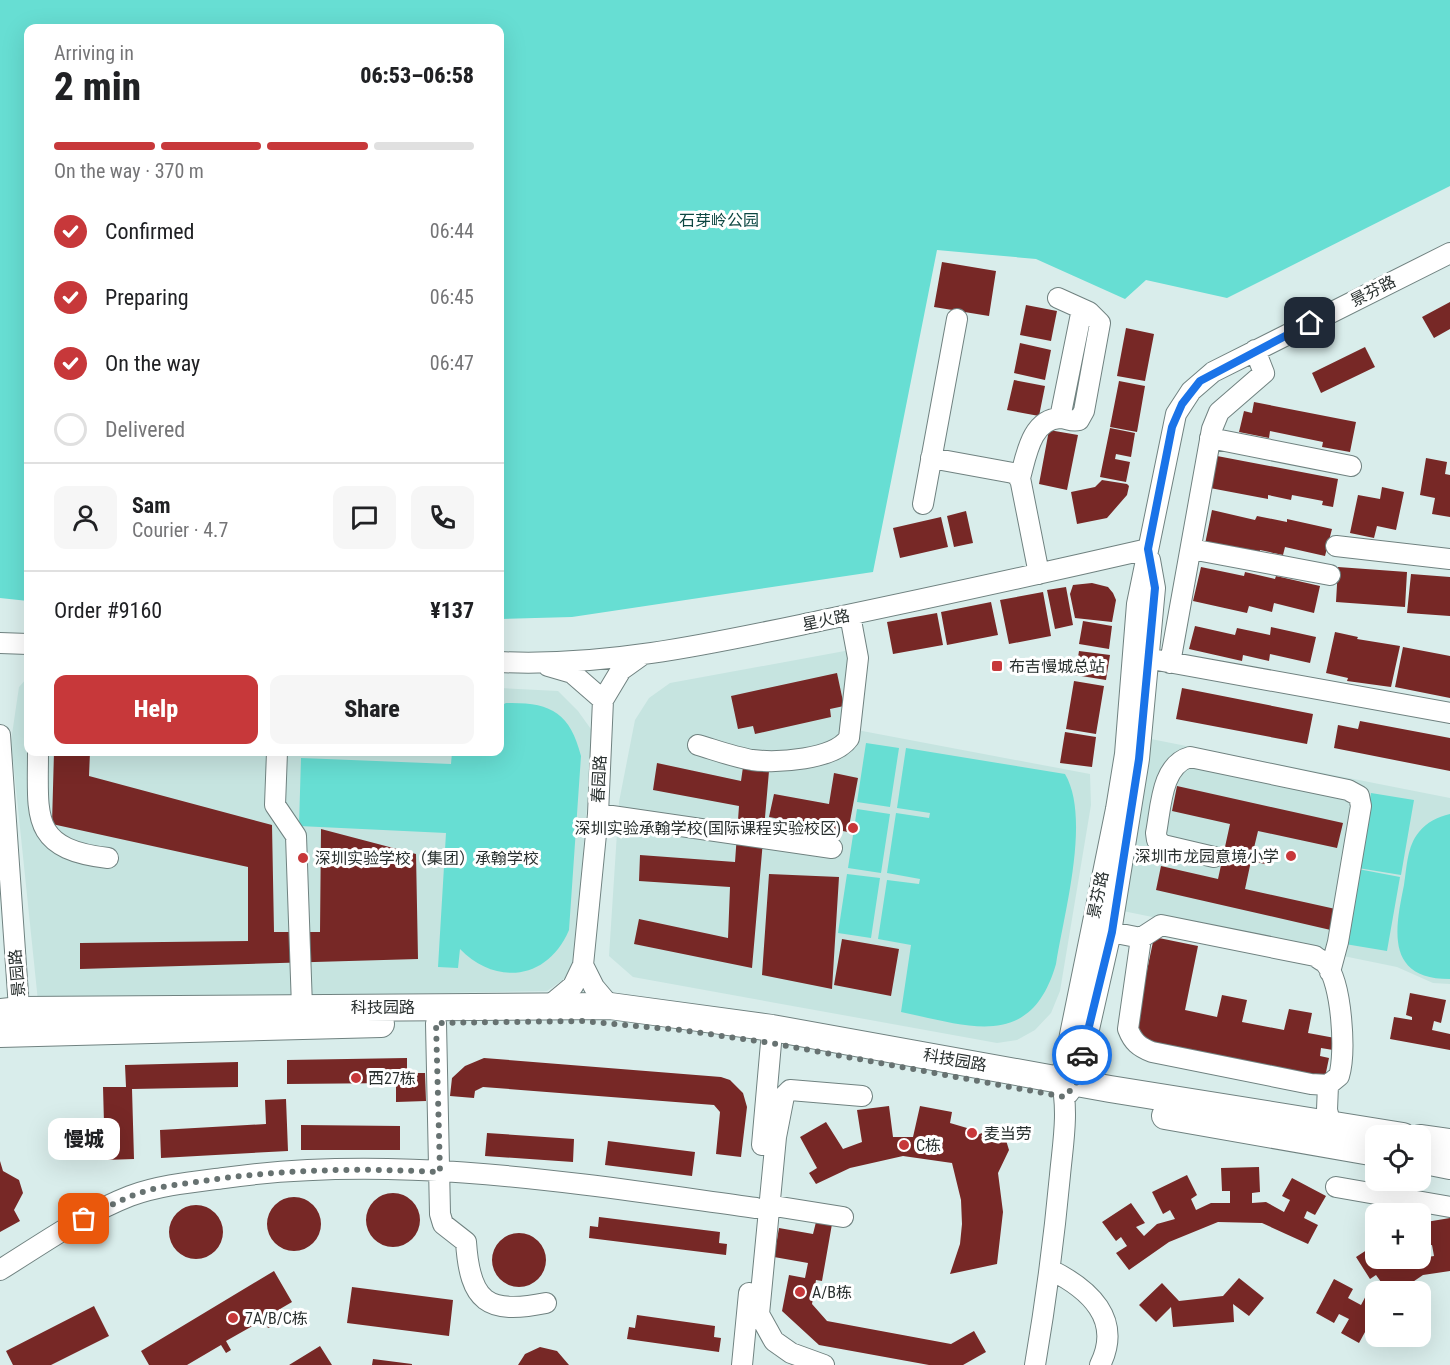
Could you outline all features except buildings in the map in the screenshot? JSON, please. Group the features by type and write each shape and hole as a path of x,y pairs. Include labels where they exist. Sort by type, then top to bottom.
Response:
{"main road":[{"name":"科技园路","path":"10,1022 302,1007 610,1006 772,1028 1068,1086 1365,1151"},
{"name":"科技园路","path":"10,1022 581,1021 771,1043 1365,1130"},
{"path":"1431,1139 1450,1142"},
{"path":"1431,1162 1450,1166"}],"street":[{"name":"景芬路","path":"1035,1365 1051,1270 1068,1086 1125,754 1137,604 1172,427 1182,404 1200,381 1213,372 1450,253"},
{"path":"1039,574 1020,478 1032,437 1050,421 1060,418 1079,420 1084,411 1100,323 1096,317 1058,298"},
{"path":"923,504 957,319"},
{"path":"1170,663 1210,438 1219,412 1264,374 1255,351"},
{"path":"1210,438 1351,466"},
{"path":"931,458 1013,474 1020,478"},
{"path":"1336,546 1450,559"},
{"name":"景芬路","path":"1068,1086 1112,932 1135,779 1155,588 1148,549"},
{"name":"星火路","path":"504,662 538,663 645,654 715,643 1148,549"},
{"path":"1191,549 1330,575"},
{"path":"698,745 753,760 812,758 844,745 849,738 858,658 850,615"},
{"path":"0,643 24,644"},
{"name":"春园路","path":"549,1006 573,986 584,965 598,814 603,700 621,670 645,654"},
{"path":"1148,659 1450,713"},
{"path":"538,663 572,673 584,681 603,700"},
{"name":"景园路","path":"0,735 10,1022"},
{"path":"38,756 38,799 44,826 51,840 70,851 108,858"},
{"path":"277,756 275,805 296,836 302,1007"},
{"path":"1214,857 1163,845 1157,840 1156,833 1166,786 1173,767 1181,759 1190,757 1348,790 1359,796 1361,806 1338,942 1330,972"},
{"path":"1135,779 1166,786"},
{"path":"598,814 832,849"},
{"path":"1112,932 1141,938 1161,926 1171,927 1315,956 1326,964 1330,972 1338,1005 1343,1054 1339,1076 1328,1084 1311,1084 1152,1052 1139,1047 1131,1040 1128,1029 1141,938"},
{"path":"584,965 594,987 610,1006"},
{"path":"436,1023 440,1214 443,1224 466,1242 468,1266 477,1291 486,1300 511,1308 546,1303"},
{"path":"771,1043 759,1314 774,1341 791,1353 824,1365"},
{"path":"1328,1084 1327,1110 1331,1125"},
{"path":"742,1365 762,1207 784,1096 790,1090 799,1089 862,1095"},
{"path":"0,1270 84,1219 130,1196 175,1185 290,1171 381,1169 585,1184 843,1217"},
{"path":"1336,1187 1450,1207"},
{"path":"1051,1270 1073,1281 1093,1298 1103,1315 1107,1336 1100,1365"}],"shaded area":[{"name":"深圳实验承翰学校(国际课程实验校区)","path":"861,648 857,730 1090,774 1091,805 1060,991 1051,1013 1035,1030 1017,1040 997,1043 633,977 609,956 619,802 635,720 649,698 670,683"},
{"name":"深圳实验学校（集团）承翰学校","path":"24,681 24,756 504,756 504,688 558,691 578,711 593,732 574,965 564,979 547,991 38,1001 11,741 19,687"},
{"name":"深圳市龙园意境小学","path":"1151,739 1450,798 1450,984 1433,983 1397,967 1123,911"}],"green space":[{"name":"石芽岭公园","path":"0,0 1450,0 1450,186 1227,298 1146,280 1125,299 1036,259 937,250 873,572 572,617 504,619 504,24 24,24 24,601 0,598"},
{"path":"504,704 535,705 556,713 571,729 581,756 569,930 560,947 535,968 520,972 489,969 474,961 460,949 458,968 438,967 446,833 299,826 301,758 451,764 452,756 504,756"},
{"path":"866,743 899,748 890,807 857,802"},
{"path":"906,748 1065,774 1072,793 1076,815 1076,840 1056,964 1045,992 1031,1010 1014,1021 995,1026 973,1026 901,1012 911,945 878,939 887,880 919,884 920,879 887,873 896,813 929,818 930,813 897,808"},
{"path":"1371,793 1414,800 1401,875 1358,868"},
{"path":"857,809 890,814 881,873 848,868"},
{"path":"1450,814 1450,979 1429,977 1414,970 1405,961 1399,948 1397,934 1408,857 1412,844 1425,825"},
{"path":"1358,869 1400,877 1387,951 1345,944"},
{"path":"847,874 880,878 871,938 838,933"}],"way so far":[{"path":"84,1219 130,1196 175,1185 245,1175 290,1171 381,1169 440,1172 436,1023 581,1021 681,1030 771,1043 1065,1097 1077,1082 1082,1055"}],"place":[{"name":"布吉慢城总站","path":"997,666"},
{"name":"深圳实验承翰学校(国际课程实验校区)","path":"853,828"},
{"name":"深圳市龙园意境小学","path":"1291,856"},
{"name":"深圳实验学校（集团）承翰学校","path":"303,858"},
{"name":"西27栋","path":"356,1078"},
{"name":"麦当劳","path":"972,1133"},
{"name":"C栋","path":"904,1145"},
{"name":"慢城","path":"84,1219"},
{"name":"A/B栋","path":"800,1292"},
{"name":"7A/B/C栋","path":"233,1318"}],"route":[{"path":"1082,1055 1112,932 1139,759 1155,588 1148,549 1176,414 1191,391 1213,372 1310,323"}]}
